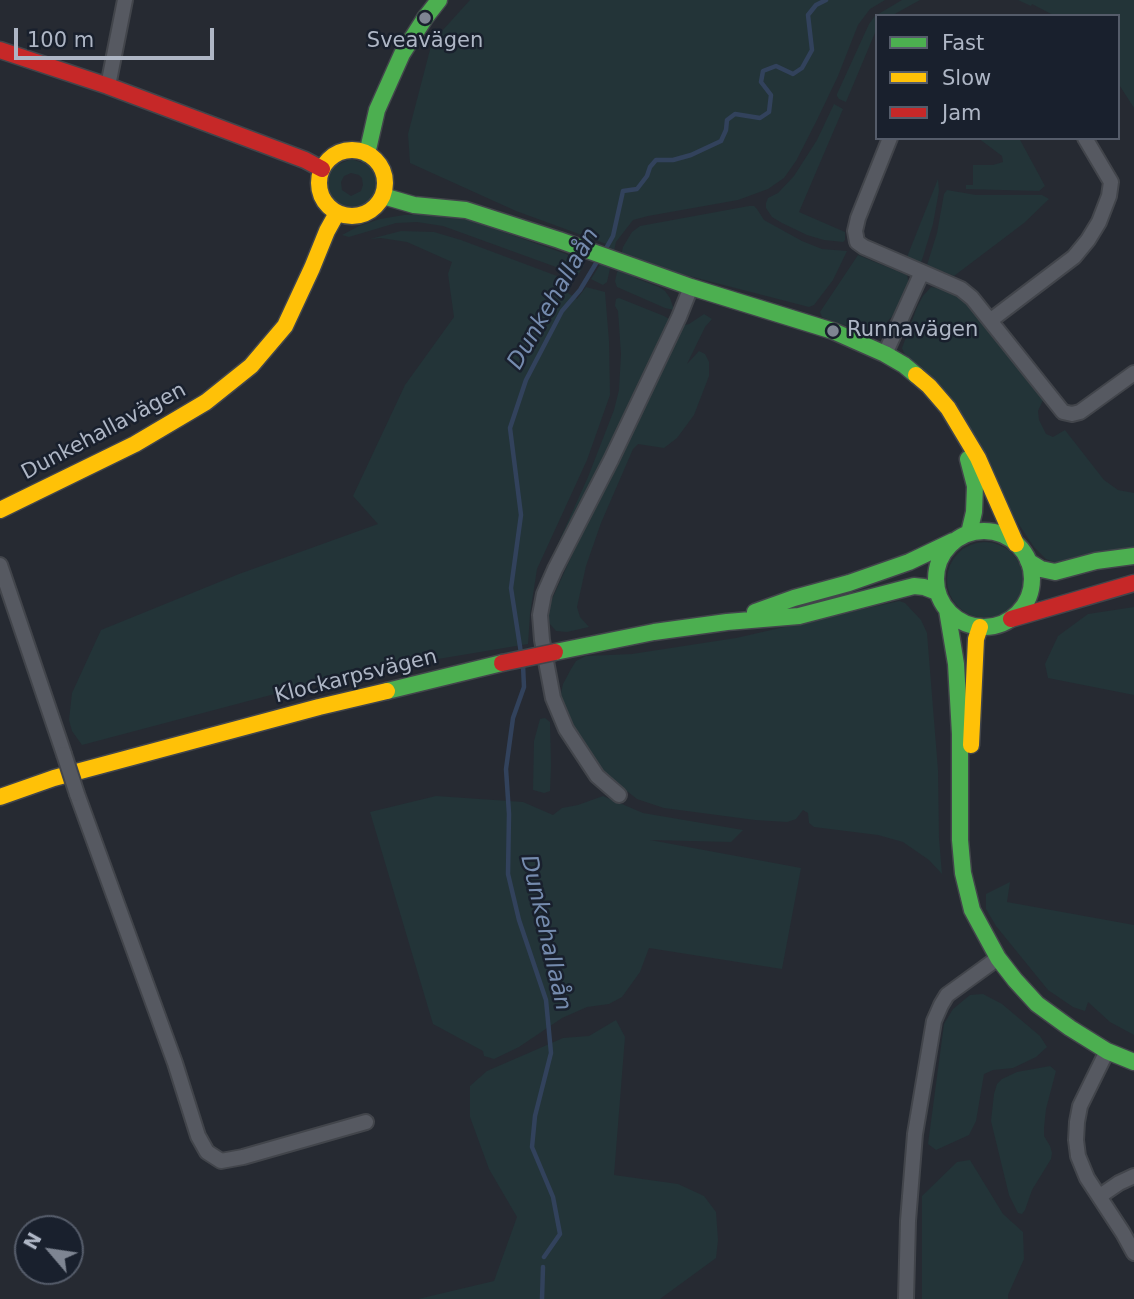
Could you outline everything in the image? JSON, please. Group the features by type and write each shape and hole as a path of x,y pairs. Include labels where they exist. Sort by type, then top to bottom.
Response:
{"street":[{"path":"108,86 125,0"},
{"path":"367,154 377,110 402,54 439,0"},
{"path":"0,50 108,86 305,160 322,169"},
{"path":"889,140 858,218 855,231 858,242 863,247 961,289 972,298 1063,412 1080,412 1134,373"},
{"path":"991,320 1074,257 1100,222 1111,182 1086,140"},
{"path":"358,150 367,154 383,170 385,187 378,204 363,215 354,216 330,209 321,196 319,187 322,169 329,159 338,153 358,150"},
{"path":"383,196 414,205 466,210 833,331 885,354 905,365 929,386 948,408 978,458 1016,544"},
{"name":"Dunkehallavägen","path":"0,510 135,444 206,402 251,366 285,326 337,213"},
{"path":"885,354 922,272"},
{"path":"619,795 597,776 565,729 551,690 540,615 544,594 555,569 611,460 691,286"},
{"path":"905,365 943,416 968,458 975,486 974,512 963,536 946,550 938,565 936,581 937,592 947,610 956,664 960,840 963,873 972,911 998,958 1037,1004 1107,1051 1134,1062"},
{"path":"727,622 909,562 977,531 994,532 1009,538 1028,561 1031,574 1029,593 1024,605 1010,619"},
{"path":"1028,561 1041,569 1055,572 1096,561 1134,556"},
{"path":"0,565 77,794 176,1063 198,1136 207,1152 221,1161 243,1157 366,1122"},
{"path":"947,610 962,622 980,627 996,625 1134,583"},
{"path":"727,622 799,616 914,586 937,592"},
{"name":"Klockarpsvägen","path":"0,797 54,778 319,707 502,663 654,632 727,622"},
{"path":"960,840 973,728 972,681 976,639 980,627"},
{"path":"906,1299 908,1221 915,1134 934,1021 947,995 998,958"},
{"path":"1107,1051 1085,1095 1077,1122 1076,1140 1087,1178 1134,1253"},
{"path":"1100,1196 1134,1176"}],"shaded area":[{"path":"470,0 885,0 870,9 858,25 817,120 784,178 768,189 738,200 633,220 616,242 607,282 603,285 591,279 609,245 516,211 410,163 408,134 432,42"},
{"path":"902,0 920,0 895,14 878,14"},
{"path":"1018,0 1134,0 1134,108 1120,86 1120,14 1051,14 1032,4 1031,6"},
{"path":"875,16 875,33 846,102 839,99 837,94"},
{"path":"834,104 843,109 799,212 845,232 843,242 807,235 772,217 766,208 768,198 778,193 794,176 817,140"},
{"path":"981,140 1020,140 1045,186 1039,191 966,189 966,185 973,185 973,165 1003,162 1002,156"},
{"path":"351,159 372,169 377,184 371,200 364,206 348,209 333,200 327,185 331,170","holes":["351,173 359,175 363,185 361,191 351,196 342,190 341,182 344,176"]},
{"path":"938,179 939,191 933,224 921,263 907,257"},
{"path":"947,190 976,195 1042,195 1049,199 1024,223 954,276 927,265"},
{"path":"754,206 764,220 802,241 822,249 847,251 833,280 814,305 809,307 681,274 638,260 635,278 665,291 674,310 617,287 615,281 623,247 632,232 640,226"},
{"path":"426,214 472,221 566,254 584,265 578,275 443,226 417,222 396,223 349,237 342,235 380,219"},
{"path":"401,231 434,232 461,240 573,282 568,293 577,299 586,287 605,292 610,395 587,460 537,569 528,644 354,673 82,745 72,731 69,720 72,693 101,630 239,574 378,524 353,496 405,385 454,317 448,274 452,262 407,242 370,239"},
{"path":"858,255 907,275 909,284 895,313 878,332 871,334 822,317 820,312"},
{"path":"931,287 950,290 967,301 991,330 1043,400 1038,411 1046,434 1053,437 1065,430 1104,480 1118,490 1134,493 1134,550 1059,564 1046,559 1034,547 902,348 917,307"},
{"path":"616,299 664,316 670,323 541,588 543,577 588,477 614,410 619,390 621,354 618,311 615,306"},
{"path":"704,314 712,319 705,327 687,364 699,351 705,354 709,362 709,376 694,415 677,438 664,448 638,444 633,449 601,523 586,566 577,607 580,617 589,627 567,632 556,631 547,615 552,599 618,454 681,326"},
{"path":"978,542 992,542 1006,548 1017,559 1023,580 1020,595 1012,607 992,618 978,618 964,612 953,601 947,587 947,573 953,559 964,548"},
{"path":"899,601 905,603 921,620 927,633 938,770 942,874 929,860 903,842 878,835 814,827 809,823 808,813 803,810 796,819 787,822 755,820 664,808 637,799 599,769 568,719 560,698 563,684 571,669 576,661 586,656 632,654 736,638"},
{"path":"1134,607 1134,695 1048,678 1045,664 1058,636 1088,614"},
{"path":"545,718 550,722 551,765 550,791 544,793 533,790 534,741 540,719"},
{"path":"436,796 523,802 553,815 562,808 603,796 643,813 743,830 731,842 650,840 801,868 782,969 649,948 640,972 622,997 609,1004 587,1007 562,1018 519,1047 494,1059 484,1056 483,1051 433,1024 370,812"},
{"path":"1010,882 1007,902 1134,925 1134,1035 1110,1022 1088,1002 1085,1011 1073,1007 1048,990 996,926 986,909 986,894"},
{"path":"983,994 1002,1004 1040,1036 1047,1047 1036,1057 1013,1068 984,1074 976,1121 969,1135 936,1150 928,1144 944,1024 953,1009 970,995"},
{"path":"616,1020 625,1037 614,1175 678,1184 704,1196 716,1212 716,1258 660,1299 418,1299 494,1281 517,1217 489,1169 470,1117 470,1086 487,1071 563,1038 589,1036"},
{"path":"1050,1066 1056,1071 1046,1109 1044,1136 1050,1146 1051,1159 1032,1190 1022,1214 1018,1213 1009,1195 991,1121 994,1094 1002,1079 1017,1072"},
{"path":"970,1160 1003,1214 1023,1232 1024,1259 1008,1299 922,1299 922,1196 957,1162"}],"waterway":[{"name":"Dunkehallaån","path":"605,250 613,236 623,191 637,189 656,160 673,160 691,155 721,141 727,120 735,114 760,118 769,112 771,95 761,82 763,71 776,66 793,74 802,68 812,50 808,15 816,5 826,0"},
{"name":"Dunkehallaån","path":"521,653 511,588 521,515 510,428 526,380 562,311 580,290 598,260"},
{"name":"Dunkehallaån","path":"523,665 524,687 513,718 506,769 509,814 508,874 519,920 546,1000 551,1053 535,1116 532,1147 553,1197 560,1234 544,1257"},
{"name":"Dunkehallaån","path":"542,1299 543,1267"}],"traffic: fast":[{"path":"367,154 377,110 402,54 439,0"},
{"path":"383,196 414,205 466,210 691,287 833,331 885,354 916,375"},
{"path":"968,459 975,486 974,512 969,533"},
{"path":"984,531 1002,535 1018,545 1028,561 1032,579 1028,597 1018,613 1002,623 984,627 966,623 950,613 940,597 936,579 940,561 950,545 966,535 984,531"},
{"path":"755,612 909,562 953,541"},
{"path":"1028,561 1041,569 1055,572 1096,561 1134,556"},
{"path":"555,652 654,632 799,616 914,586 937,592"},
{"path":"947,610 956,664 960,734 960,840 963,873 972,910 998,958 1037,1004 1107,1051 1134,1062"},
{"path":"387,691 502,663"}],"traffic: slow":[{"path":"352,150 365,152 375,160 383,170 385,183 383,196 375,206 365,214 352,216 339,214 329,206 321,196 319,183 321,170 329,160 339,152 352,150"},
{"path":"0,510 135,444 206,402 251,366 285,326 337,213"},
{"path":"916,375 948,408 978,458 1016,544"},
{"path":"971,745 976,639 980,627"},
{"path":"0,797 54,778 387,691"}],"traffic: jam":[{"path":"0,50 108,86 305,160 322,169"},
{"path":"1011,619 1134,583"},
{"path":"502,663 555,652"}],"place":[{"name":"Sveavägen","path":"425,18"},
{"name":"Runnavägen","path":"833,331"}]}
